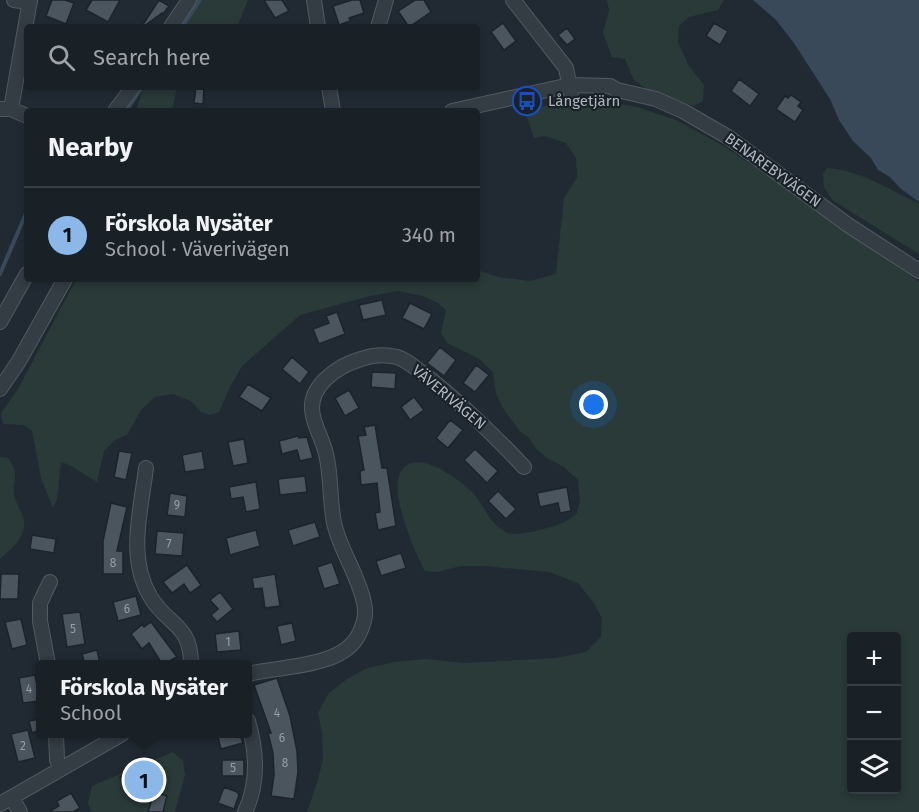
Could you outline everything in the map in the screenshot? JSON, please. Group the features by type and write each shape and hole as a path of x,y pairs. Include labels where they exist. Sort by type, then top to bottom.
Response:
{"street":[{"path":"14,0 30,1 25,24"},
{"path":"173,24 189,0"},
{"path":"314,0 318,24"},
{"path":"379,24 386,0"},
{"path":"513,0 566,68 571,89"},
{"path":"24,27 5,109 24,115"},
{"name":"BENAREBYVÄGEN","path":"480,113 571,89"},
{"name":"BENAREBYVÄGEN","path":"468,108 571,89 609,93 617,90 657,99 700,120 757,157 849,225 919,271"},
{"path":"117,108 131,90"},
{"path":"329,90 332,108"},
{"path":"0,322 24,279"},
{"path":"0,389 19,361 63,282"},
{"name":"VÄVERIVÄGEN","path":"252,673 316,662 338,655 355,641 366,616 364,603 336,528 326,454 313,416 313,396 330,376 358,359 371,356 398,357 436,383 496,437 524,467"},
{"path":"146,468 137,527 137,549 141,571 150,597 186,636 190,660"},
{"path":"47,660 40,621 40,603 50,582"},
{"path":"245,812 252,798 255,781 252,737"},
{"path":"56,738 57,760 61,768"},
{"path":"20,812 6,801 115,738"}],"shaded area":[{"path":"193,0 248,0 238,24 175,24"},
{"path":"607,0 724,0 718,10 689,17 679,26 678,42 689,66 704,85 703,101 693,106 647,89 634,80 625,59 612,57 603,33 609,10"},
{"path":"143,90 176,90 173,108 137,108"},
{"path":"595,100 637,107 676,120 722,145 782,185 919,282 919,812 307,812 323,759 322,733 318,713 328,694 347,679 365,669 394,662 426,659 463,663 556,658 586,652 601,637 602,618 578,583 549,572 484,566 461,566 437,572 425,571 411,539 399,501 398,480 403,469 410,463 421,462 432,465 465,485 496,525 508,533 528,533 561,523 577,513 580,501 578,480 564,467 537,450 529,438 520,431 504,410 496,394 493,372 478,358 447,343 441,333 446,310 438,303 423,296 398,291 370,296 300,315 242,366 219,412 210,415 201,412 191,401 173,394 155,397 141,410 127,435 115,440 104,451 97,482 61,462 57,499 53,508 41,478 32,431 24,425 3,424 1,413 18,389 76,282 480,282 480,271 498,277 530,281 556,274 564,198 577,177 576,158 566,143 545,136 534,138 527,117 538,107"},
{"path":"827,168 851,172 919,204 919,254 832,200 824,187 823,174"},
{"path":"0,457 8,458 14,468 14,494 22,514 24,527 20,538 0,559"},
{"path":"173,752 183,761 185,775 175,812 92,812 88,804 92,786"}],"water":[{"path":"753,0 919,0 919,202 900,188 890,177 878,170 871,158 853,141 839,120 830,99 794,43 776,20"}],"building":[{"path":"52,0 74,3 66,24 46,16"},
{"path":"92,0 120,0 108,22 86,10"},
{"path":"159,0 169,6 163,14 143,24"},
{"path":"264,0 282,0 289,11 275,18"},
{"path":"360,0 364,13 339,24 333,6"},
{"path":"415,0 424,0 431,12 413,24 407,24 398,11"},
{"path":"503,23 516,41 504,50 491,32"},
{"path":"714,23 728,31 720,45 706,36"},
{"path":"567,28 575,39 567,45 558,35"},
{"path":"739,79 759,94 750,106 731,91"},
{"path":"196,90 204,90 203,104 194,103"},
{"path":"791,95 801,102 798,106 803,110 795,122 776,109 785,96 788,98"},
{"path":"382,300 386,315 363,320 359,305"},
{"path":"410,303 432,314 424,329 402,318"},
{"path":"337,312 345,334 319,344 313,329 329,323 326,316"},
{"path":"440,347 456,360 444,376 427,363"},
{"path":"292,357 309,372 300,384 282,369"},
{"path":"476,365 489,375 475,392 463,383"},
{"path":"372,372 396,373 395,389 371,387"},
{"path":"248,384 271,398 262,411 239,397"},
{"path":"349,390 359,408 345,416 335,398"},
{"path":"414,397 424,410 410,420 401,407"},
{"path":"450,420 463,430 448,448 436,438"},
{"path":"375,425 382,468 387,468 396,526 378,530 375,513 380,512 377,483 361,485 360,471 364,470 358,436 366,435 364,427"},
{"path":"298,436 299,438 307,437 313,458 300,461 297,450 282,454 279,441"},
{"path":"244,439 248,463 233,466 228,442"},
{"path":"475,449 498,471 487,483 464,460"},
{"path":"119,451 132,453 126,480 114,477"},
{"path":"202,451 205,469 185,472 182,455"},
{"path":"305,476 307,492 280,495 278,479"},
{"path":"256,482 260,509 246,512 243,497 231,499 229,487"},
{"path":"567,487 571,511 560,513 558,503 540,507 537,493"},
{"path":"498,491 516,509 506,519 488,501"},
{"path":"170,493 187,496 185,517 167,515"},
{"path":"111,503 127,507 117,551 123,551 123,574 103,574 103,541"},
{"path":"315,522 320,537 293,546 288,530"},
{"path":"256,530 260,546 230,555 226,538"},
{"path":"157,531 184,533 182,556 155,554"},
{"path":"32,535 56,539 54,553 30,549"},
{"path":"401,553 406,568 381,576 376,561"},
{"path":"332,562 340,584 324,589 317,567"},
{"path":"187,565 201,585 190,593 184,584 172,593 163,582"},
{"path":"1,574 19,574 18,599 0,599"},
{"path":"275,574 280,606 265,608 262,588 254,589 252,578"},
{"path":"220,592 233,609 217,622 211,615 218,609 210,600"},
{"path":"136,596 141,615 118,621 113,602"},
{"path":"80,612 85,644 67,647 62,614"},
{"path":"21,619 27,645 12,649 5,622"},
{"path":"151,622 177,657 171,660 160,660 149,643 142,649 131,634 143,624 144,627"},
{"path":"292,623 296,641 281,645 277,626"},
{"path":"239,631 241,650 217,652 215,634"},
{"path":"97,650 99,660 84,660 82,654"},
{"path":"35,675 36,701 23,703 19,678"},
{"path":"277,678 290,716 297,751 298,772 294,799 271,796 274,775 273,753 268,733 271,733 254,685"},
{"path":"36,720 36,732 32,733 29,721"},
{"path":"28,730 35,758 18,762 11,734"},
{"path":"218,738 241,738 243,743 221,749"},
{"path":"222,760 244,760 244,776 222,776"},
{"path":"137,770 140,779 123,785 120,777"},
{"path":"224,787 239,795 234,809 218,803"},
{"path":"154,792 167,796 163,812 148,812"},
{"path":"71,793 80,808 73,812 49,812 59,806 57,801"}],"waterway":[{"path":"184,24 200,0"},
{"path":"128,108 140,90"},
{"path":"0,274 24,218"}],"place":[{"name":"Långetjärn","path":"527,101"},
{"name":"Förskola Nysäter","path":"144,780"}]}
